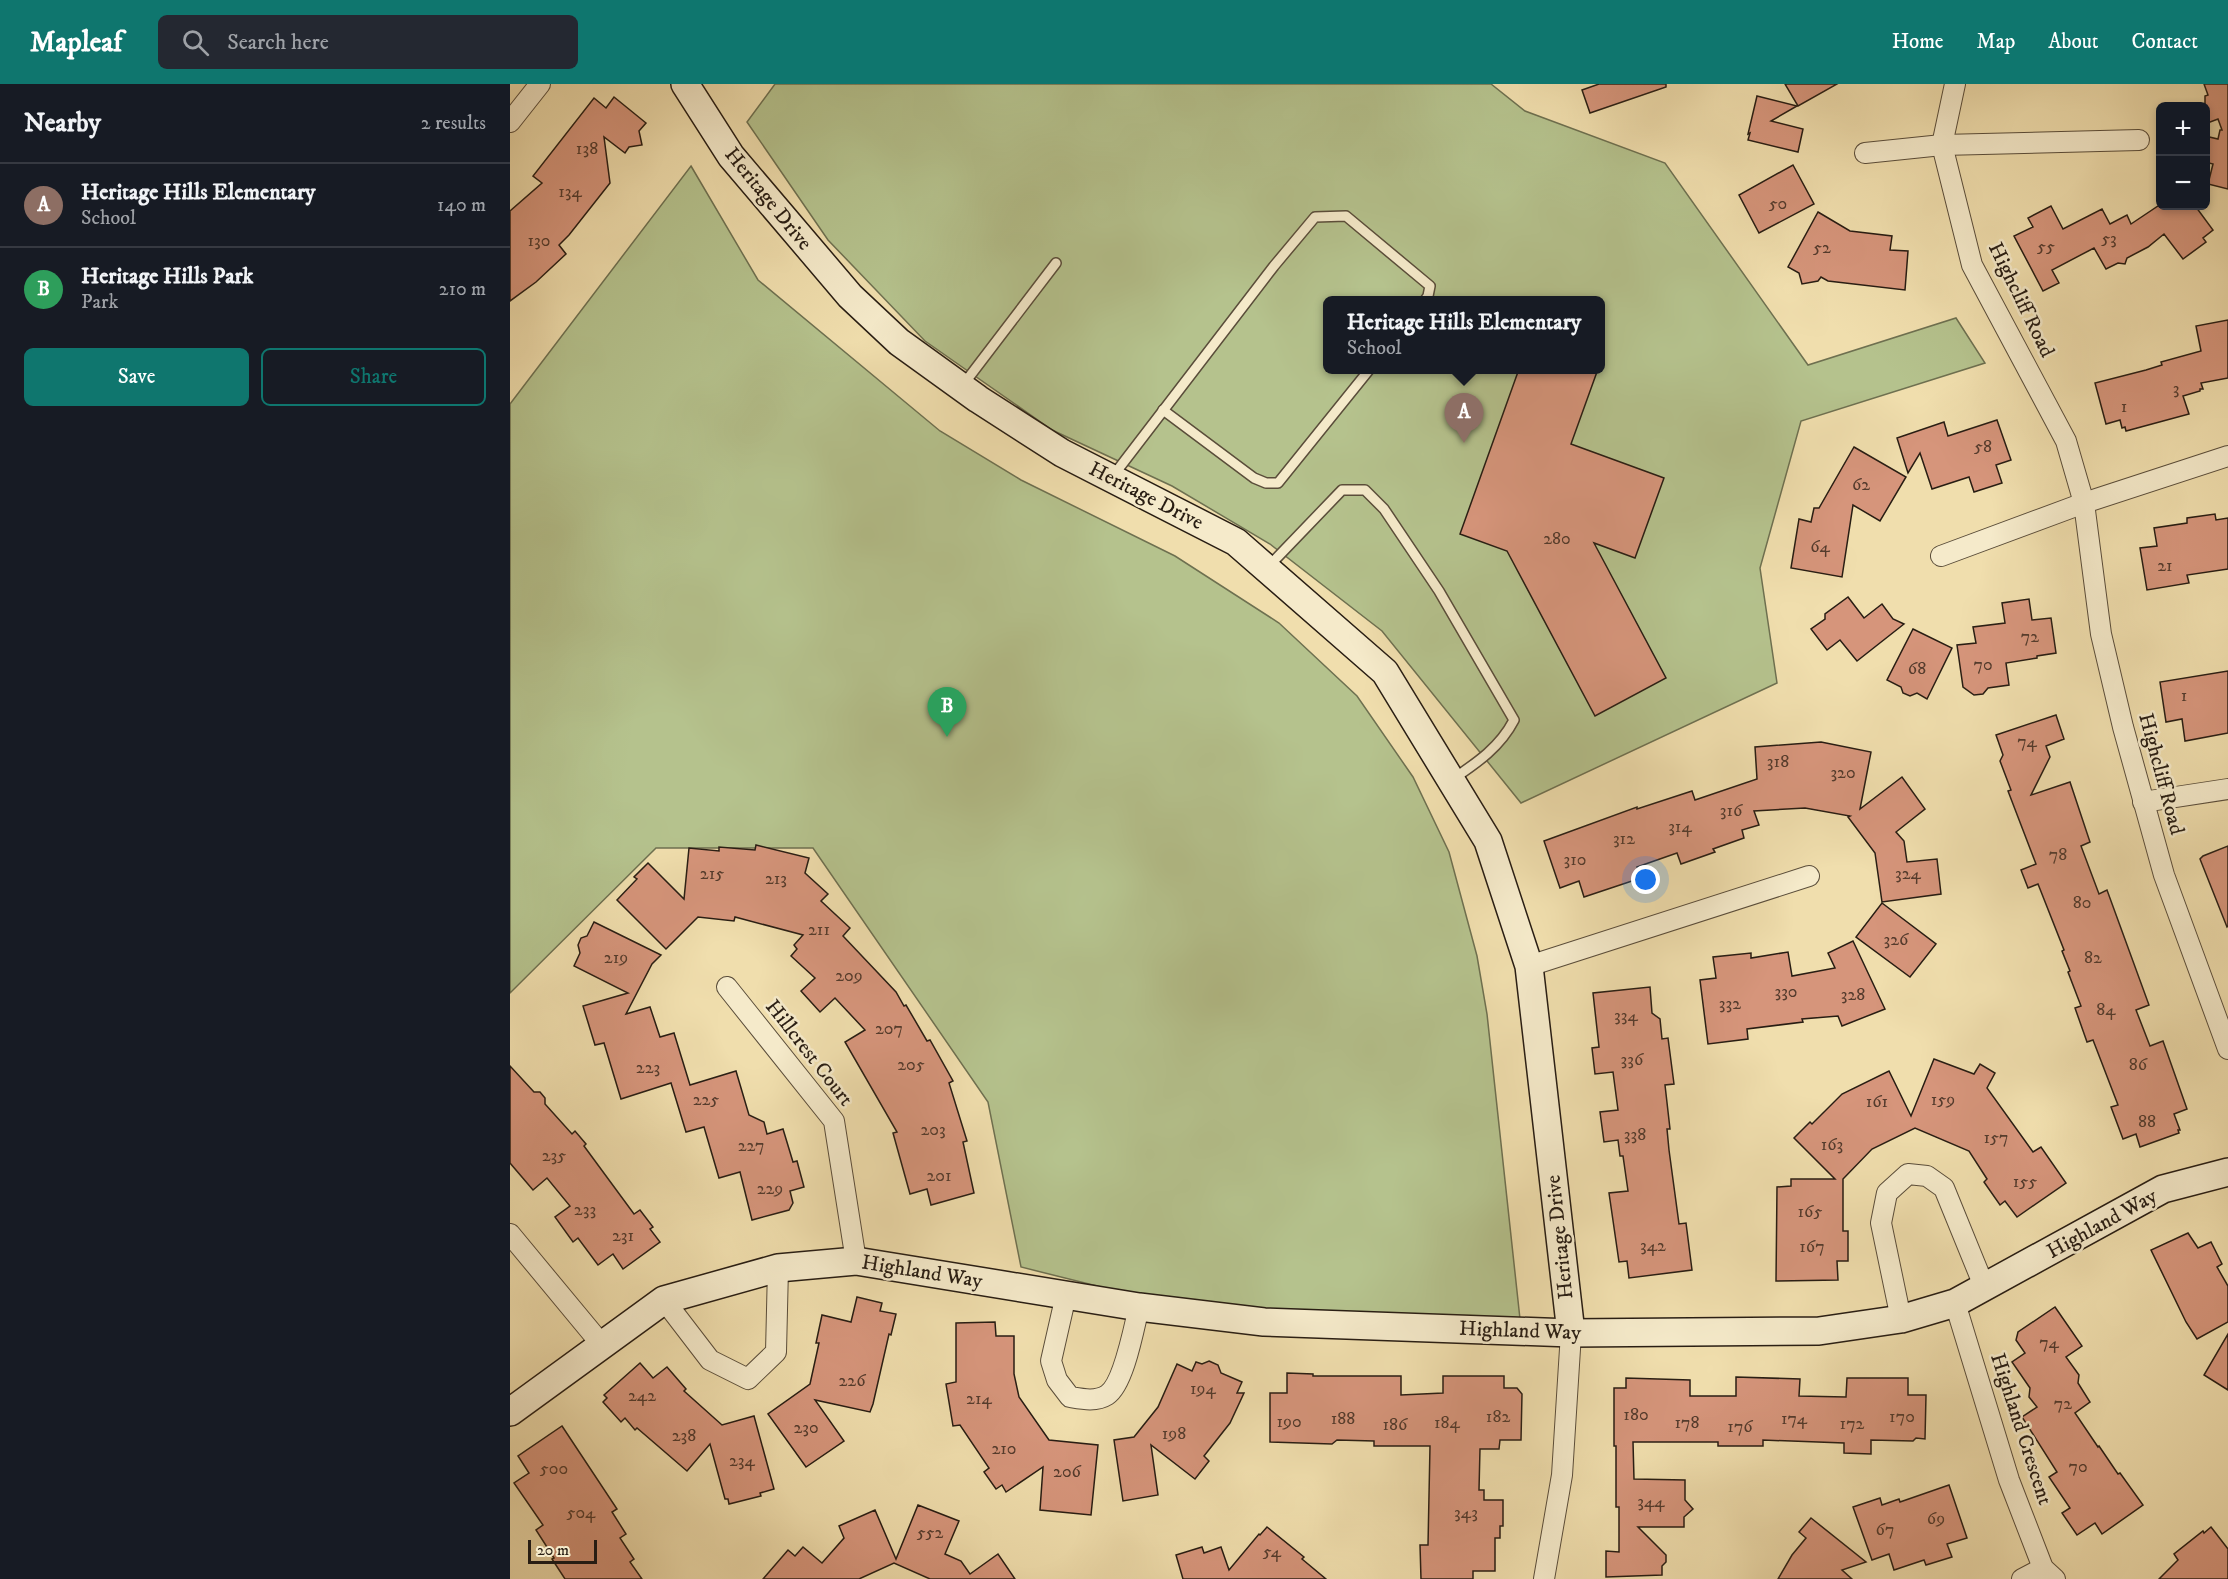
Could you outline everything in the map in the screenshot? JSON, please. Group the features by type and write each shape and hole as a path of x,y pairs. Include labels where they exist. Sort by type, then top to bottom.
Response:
{"street":[{"path":"510,122 540,84"},
{"name":"Heritage Drive","path":"685,84 731,156 850,296 899,342 961,387 1062,453 1236,542 1385,672 1488,841 1529,966 1571,1333 1562,1474 1544,1579"},
{"name":"Highcliff Road","path":"1955,84 1942,145 1972,265 2066,441 2085,503 2101,634 2123,727 2164,875 2228,1049"},
{"path":"1865,153 1942,145 2139,140"},
{"path":"1941,556 2085,503 2228,456"},
{"path":"2143,802 2228,789"},
{"path":"1529,966 1809,876"},
{"name":"Hillcrest Court","path":"727,987 834,1121 856,1261"},
{"path":"1900,1319 1881,1223 1887,1193 1908,1174 1927,1176 1944,1188 1984,1286"},
{"name":"Highland Way","path":"510,1412 664,1300 778,1268 856,1261 1139,1307 1264,1322 1571,1333 1819,1331 1900,1319 1955,1303 2030,1264 2163,1189 2227,1176"},
{"path":"510,1234 602,1344"},
{"path":"664,1300 710,1360 748,1379 776,1352 778,1268"},
{"path":"1066,1295 1051,1361 1056,1380 1070,1397 1092,1400 1108,1395 1122,1375 1139,1307"},
{"name":"Highland Crescent","path":"1955,1303 2009,1480 2049,1574 2022,1579"}],"lane":[{"path":"1112,478 1274,266 1315,217 1346,216 1431,286 1428,296"},
{"path":"961,387 1056,263"},
{"path":"1163,410 1254,478 1266,483 1278,483 1365,374"},
{"path":"1267,568 1342,490 1365,490 1384,509 1439,591 1514,720 1506,735 1488,755 1451,781"}],"green space":[{"path":"775,84 1491,84 1525,111 1665,163 1808,365 1956,318 1985,363 1801,421 1760,568 1777,683 1521,803 1382,631 1270,544 1172,486 1052,430 925,341 828,240 747,122"},
{"path":"691,166 758,280 940,431 1021,480 1175,556 1279,623 1357,696 1413,777 1449,852 1477,956 1487,1014 1520,1319 1298,1319 1161,1302 1021,1267 988,1102 813,848 656,848 510,993 510,404"}],"building":[{"path":"1599,84 1666,84 1666,87 1590,113 1582,90"},
{"path":"1785,84 1837,84 1798,106"},
{"path":"2204,84 2228,84 2228,189 2210,184 2213,164 2210,163 2210,137 2218,139 2220,130 2222,130 2218,119 2210,122 2210,102 2205,102 2205,96 2208,95"},
{"path":"1757,96 1797,106 1771,121 1803,129 1798,152 1748,140"},
{"path":"614,97 646,123 639,131 642,145 629,147 625,153 604,137 610,183 559,245 566,254 536,282 510,301 510,211 542,183 533,176 594,98 606,108"},
{"path":"1793,165 1814,204 1759,233 1739,195"},
{"path":"2051,206 2063,229 2102,209 2110,224 2127,215 2131,224 2156,207 2156,210 2198,210 2213,230 2203,238 2206,242 2183,259 2164,234 2148,247 2127,258 2125,264 2118,263 2106,269 2094,248 2052,270 2059,283 2043,291 2014,236 2033,227 2028,218"},
{"path":"1818,212 1850,231 1892,236 1890,250 1908,251 1905,290 1828,281 1821,277 1818,281 1802,284 1799,273 1788,267"},
{"path":"2228,320 2228,378 2201,383 2203,389 2183,396 2189,414 2126,431 2125,427 2122,428 2120,420 2106,424 2095,383 2146,370 2162,365 2161,362 2201,351 2196,326"},
{"path":"1517,374 1596,374 1571,444 1664,478 1635,558 1594,543 1666,678 1595,716 1507,551 1460,534"},
{"path":"1997,420 2011,460 1996,465 2002,483 1974,492 1969,477 1932,489 1920,453 1908,473 1897,438 1944,422 1948,436"},
{"path":"1854,447 1906,477 1880,521 1853,505 1842,577 1791,568 1799,519 1811,522 1814,508 1819,508"},
{"path":"2215,514 2216,520 2228,518 2228,569 2187,575 2189,583 2147,590 2140,548 2157,546 2154,528 2187,523 2187,518"},
{"path":"1848,597 1864,618 1882,604 1893,619 1904,624 1857,661 1840,640 1827,650 1811,629 1825,619 1825,614"},
{"path":"2029,599 2032,620 2051,618 2056,653 2006,663 2009,685 1988,688 1983,694 1974,695 1963,687 1957,645 1976,643 1973,627 2005,623 2002,603"},
{"path":"1913,629 1952,648 1927,699 1917,693 1910,696 1903,693 1901,687 1887,680"},
{"path":"2228,671 2228,733 2185,741 2182,719 2166,722 2160,682"},
{"path":"2056,715 2064,739 2046,746 2050,757 2031,795 2070,782 2090,842 2081,846 2099,894 2107,890 2149,1005 2136,1010 2150,1046 2163,1041 2187,1109 2174,1114 2179,1133 2140,1147 2136,1134 2123,1139 2111,1107 2118,1105 2093,1040 2087,1042 2075,1008 2081,1006 2068,972 2070,971 2062,951 2064,950 2038,884 2028,888 2021,870 2036,864 2008,791 2011,790 2000,761 2003,755 1996,735"},
{"path":"1821,742 1871,752 1860,809 1902,777 1925,809 1896,832 1904,841 1907,862 1937,859 1941,894 1882,902 1875,853 1848,817 1850,816 1805,808 1754,811 1759,825 1742,830 1744,838 1713,849 1715,852 1681,864 1677,853 1637,867 1641,878 1584,897 1579,881 1560,888 1544,841 1637,807 1637,809 1692,791 1695,800 1757,779 1755,747"},
{"path":"756,845 809,858 805,873 828,894 821,901 850,928 843,936 896,992 927,1041 930,1040 953,1081 949,1083 967,1141 963,1142 974,1193 931,1205 927,1189 910,1194 893,1133 897,1132 845,1042 865,1030 835,998 820,1012 801,991 815,978 791,956 797,949 794,945 803,935 735,917 734,921 698,917 666,949 617,900 637,879 634,877 648,863 684,899 689,848 719,851 719,847 755,850"},
{"path":"2228,846 2228,926 2227,927 2200,859"},
{"path":"1882,903 1936,944 1910,977 1856,937"},
{"path":"594,922 661,955 652,964 626,1014 650,1007 660,1037 674,1033 690,1085 736,1071 749,1115 764,1122 767,1134 783,1129 793,1162 797,1161 804,1187 790,1191 793,1203 789,1210 752,1220 740,1172 719,1178 704,1127 686,1132 671,1083 621,1099 604,1043 595,1045 583,1006 628,993 574,966 580,953 578,945 581,938 587,936"},
{"path":"1853,941 1885,1009 1842,1026 1838,1016 1802,1019 1803,1022 1747,1029 1748,1039 1708,1044 1700,980 1716,978 1713,957 1751,953 1751,958 1788,952 1792,976 1835,968 1828,953"},
{"path":"1650,987 1652,1013 1660,1019 1662,1039 1668,1038 1674,1084 1665,1085 1670,1129 1667,1129 1669,1150 1679,1224 1686,1223 1692,1270 1629,1278 1627,1261 1619,1262 1609,1193 1628,1191 1623,1156 1620,1156 1618,1140 1604,1142 1600,1112 1618,1110 1613,1072 1595,1074 1592,1048 1599,1047 1593,993"},
{"path":"1934,1059 1974,1074 1980,1064 1995,1073 1987,1088 2033,1152 2041,1147 2066,1183 2017,1217 2005,1201 2000,1205 1984,1182 1987,1179 1969,1151 1915,1128 1872,1149 1843,1179 1843,1231 1848,1231 1848,1261 1837,1261 1838,1280 1776,1281 1777,1187 1791,1186 1791,1179 1835,1179 1794,1138 1810,1122 1812,1124 1842,1094 1889,1071 1911,1116"},
{"path":"510,1066 534,1092 540,1092 545,1098 545,1104 572,1134 575,1131 586,1144 584,1146 634,1214 640,1210 653,1227 650,1229 660,1242 623,1269 613,1254 598,1265 578,1238 573,1242 555,1217 570,1206 547,1178 533,1190 510,1163"},
{"path":"2188,1233 2198,1248 2211,1242 2222,1264 2217,1267 2228,1286 2228,1322 2197,1339 2186,1322 2151,1250"},
{"path":"857,1297 882,1303 880,1311 896,1314 891,1335 889,1334 873,1404 870,1412 815,1400 844,1441 806,1467 768,1414 810,1384 819,1343 816,1343 822,1315 851,1322"},
{"path":"2055,1307 2082,1346 2066,1357 2079,1375 2078,1383 2090,1402 2075,1413 2143,1505 2102,1534 2095,1523 2077,1535 2062,1513 2070,1508 2049,1477 2057,1472 2022,1417 2037,1407 2029,1397 2030,1388 2012,1362 2025,1353 2016,1340 2018,1332"},
{"path":"995,1322 996,1336 1014,1336 1014,1374 1019,1397 1049,1440 1098,1445 1091,1515 1040,1510 1043,1467 1006,1492 1002,1485 996,1489 984,1472 989,1468 960,1425 953,1426 946,1384 956,1382 956,1323"},
{"path":"2228,1334 2228,1390 2204,1375"},
{"path":"1209,1361 1218,1365 1221,1373 1242,1382 1237,1393 1244,1393 1230,1423 1204,1456 1209,1461 1195,1479 1151,1445 1158,1495 1123,1501 1114,1440 1134,1437 1158,1407 1177,1364 1192,1371 1196,1362 1202,1364"},
{"path":"640,1363 653,1378 667,1367 686,1389 684,1391 722,1425 754,1416 774,1489 760,1493 761,1496 729,1504 728,1499 725,1499 710,1444 687,1471 637,1428 635,1430 625,1418 621,1422 603,1402 607,1398 604,1395"},
{"path":"1287,1373 1313,1374 1313,1376 1401,1376 1401,1395 1443,1393 1443,1376 1504,1376 1504,1388 1517,1388 1522,1394 1521,1440 1500,1440 1499,1449 1480,1449 1479,1490 1484,1490 1484,1500 1503,1500 1503,1526 1500,1526 1500,1538 1495,1538 1495,1571 1473,1571 1473,1579 1421,1579 1420,1545 1428,1545 1430,1446 1374,1446 1374,1441 1337,1440 1332,1444 1270,1442 1270,1393 1287,1393"},
{"path":"1736,1377 1800,1379 1799,1396 1846,1397 1847,1378 1908,1378 1908,1395 1926,1395 1925,1439 1871,1440 1871,1454 1844,1453 1844,1443 1763,1440 1763,1446 1718,1446 1718,1442 1633,1442 1634,1479 1685,1480 1685,1500 1693,1509 1684,1517 1684,1527 1638,1527 1666,1555 1662,1575 1606,1577 1606,1551 1619,1552 1614,1388 1626,1388 1626,1378 1690,1380 1690,1396 1736,1396"},
{"path":"562,1426 617,1509 612,1512 626,1534 620,1538 634,1559 630,1562 642,1579 565,1579 536,1530 543,1525 514,1483 529,1473 518,1456"},
{"path":"1949,1485 1967,1538 1947,1544 1952,1557 1926,1565 1924,1560 1894,1570 1889,1554 1872,1560 1853,1507 1880,1498 1882,1505 1899,1499 1900,1502"},
{"path":"918,1505 959,1521 945,1554 961,1561 970,1574 998,1554 1015,1579 930,1579 894,1563 859,1579 763,1579 788,1550 795,1556 803,1547 822,1563 844,1538 839,1526 875,1510 896,1559"},
{"path":"1811,1518 1866,1562 1842,1570 1852,1579 1778,1579 1792,1555 1806,1538 1799,1532"},
{"path":"1267,1527 1304,1557 1302,1559 1326,1579 1183,1579 1176,1555 1202,1547 1204,1553 1221,1547 1229,1570"},
{"path":"2211,1527 2228,1549 2228,1579 2159,1579 2178,1560 2174,1554"}],"place":[{"name":"Heritage Hills Elementary","path":"1464,443"},
{"name":"Heritage Hills Park","path":"947,737"}]}
